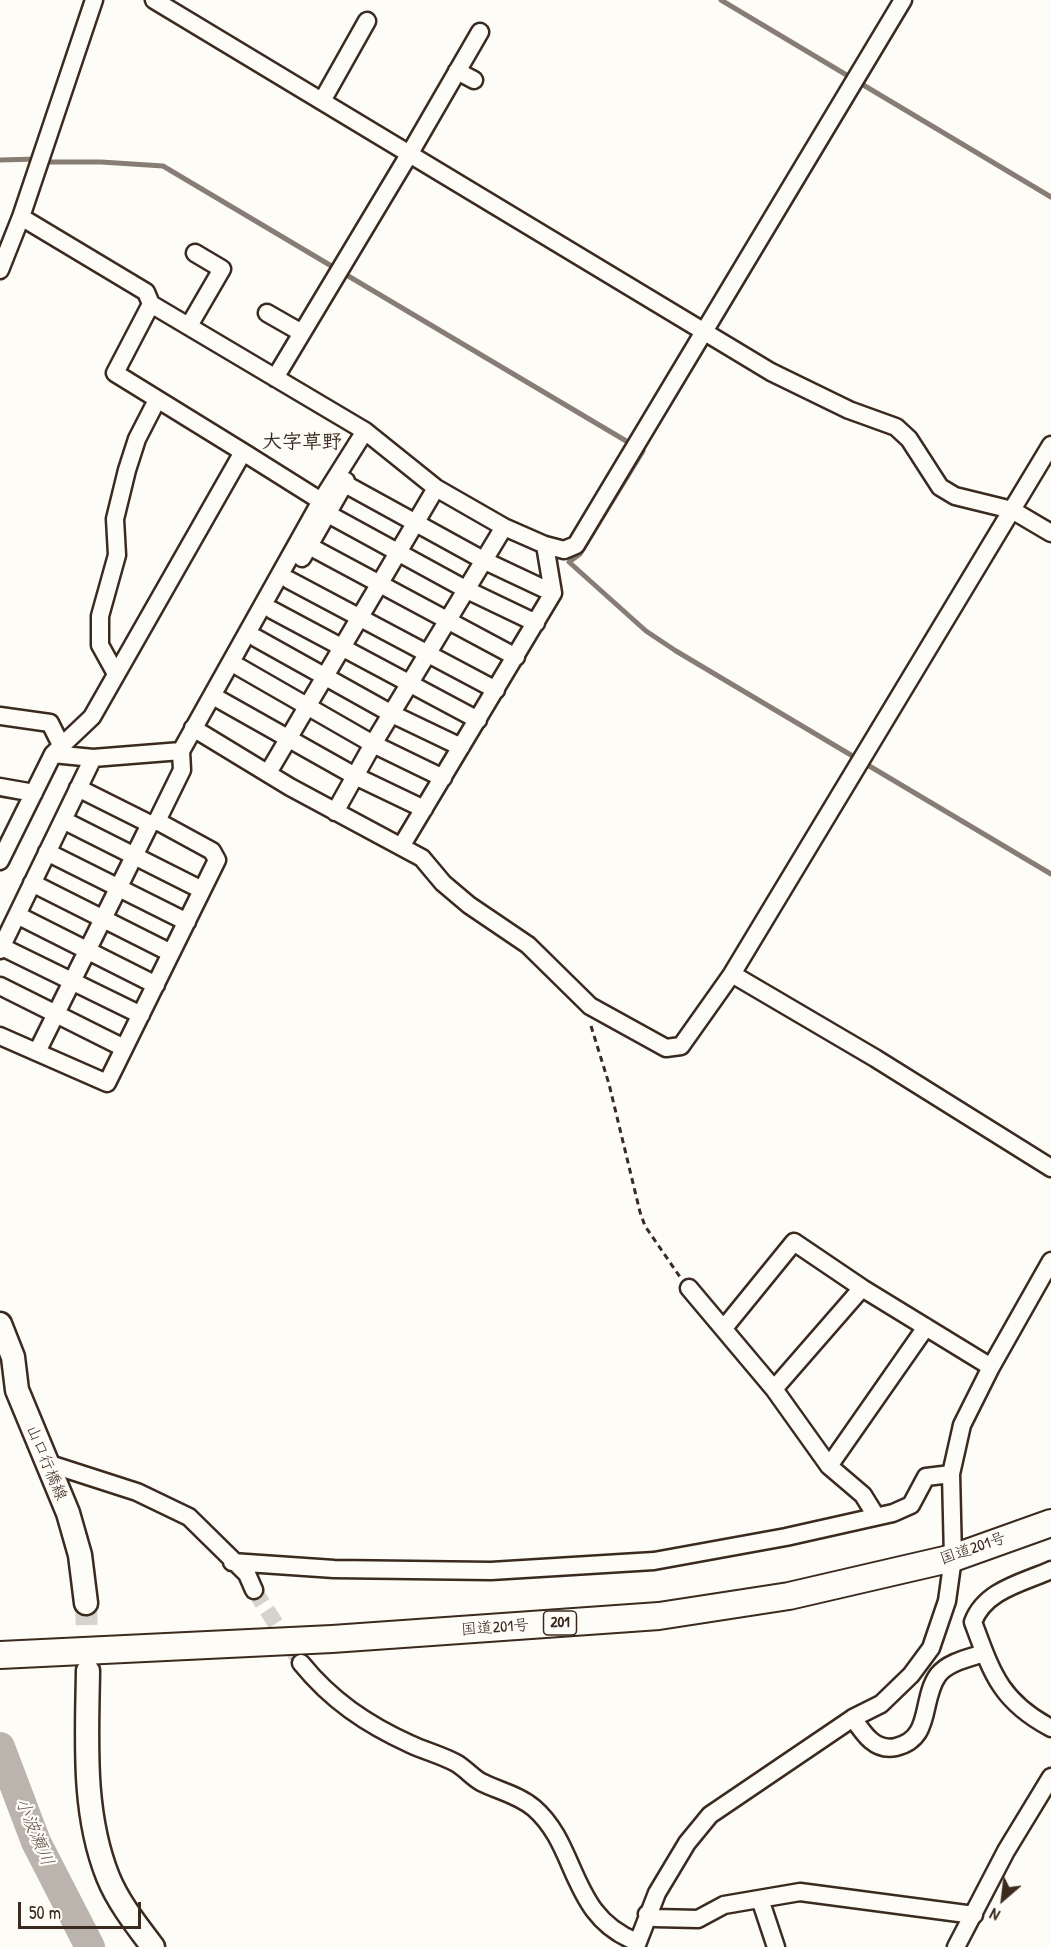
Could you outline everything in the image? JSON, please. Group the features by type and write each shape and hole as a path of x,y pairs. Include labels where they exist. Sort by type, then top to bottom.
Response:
{"highway":[{"name":"国道201号","path":"0,1654 332,1639 659,1616 789,1596 953,1558 1051,1522"}],"main road":[{"name":"山口行橋線","path":"0,1324 13,1357 16,1390 68,1513 80,1555 86,1603"},
{"path":"88,1671 87,1752 93,1827 109,1880 153,1947"}],"street":[{"path":"0,270 21,217 94,0"},
{"path":"154,0 707,331 771,372 849,410 896,427 909,439 940,487 955,496 1012,510 1051,533"},
{"path":"21,217 146,292 151,304 190,324 365,431 435,488 504,527 545,545 564,550 576,545 707,331 903,0"},
{"path":"322,100 367,21"},
{"path":"275,378 480,32"},
{"path":"457,70 474,80"},
{"path":"190,324 222,269 195,253"},
{"path":"151,304 115,373 398,552 467,590 536,623"},
{"path":"267,313 302,333"},
{"path":"116,674 100,645 100,616 117,555 115,519 122,489 137,439 157,400"},
{"path":"199,726 365,431"},
{"path":"199,726 268,773 422,858 443,883 469,906 528,945 590,1006 666,1048 681,1046 732,974 1051,445"},
{"path":"0,861 8,828 34,793 58,751 92,717 243,452"},
{"path":"37,1052 134,856 182,770 181,751 220,700 309,546 324,507 345,484 359,459"},
{"path":"345,484 485,561 553,593"},
{"path":"268,773 435,488"},
{"path":"335,812 373,744 504,527"},
{"path":"402,846 553,593 545,545"},
{"path":"309,546 448,623 516,657"},
{"path":"290,580 496,690"},
{"path":"272,610 478,720"},
{"path":"256,638 392,714 461,747"},
{"path":"239,667 373,744 443,778"},
{"path":"220,700 355,776 424,809"},
{"path":"0,716 50,723 58,751"},
{"path":"58,751 93,758 181,751"},
{"path":"93,758 1,949 141,1015"},
{"path":"0,787 34,793"},
{"path":"0,1036 107,1083 217,860 212,851 78,788"},
{"path":"63,820 202,890"},
{"path":"47,852 187,922"},
{"path":"32,883 171,953"},
{"path":"17,915 156,985"},
{"path":"732,974 875,1058 1051,1168"},
{"path":"0,986 124,1048"},
{"path":"724,1328 794,1242 862,1288 991,1367"},
{"path":"302,1663 318,1684 352,1713 403,1741 458,1763 480,1782 530,1804 545,1817 579,1889 592,1907 608,1925 637,1944 647,1914 687,1843 710,1815 854,1718 881,1704 911,1676 931,1647 947,1601 953,1558 951,1474 962,1425 991,1367 1051,1261"},
{"path":"688,1288 774,1389 829,1466 863,1495 876,1516"},
{"path":"774,1389 862,1288"},
{"path":"829,1466 926,1327"},
{"path":"47,1463 137,1492 189,1517 232,1562 247,1574 254,1590"},
{"path":"232,1562 334,1569 491,1571 654,1561 786,1537 893,1513 911,1505 926,1477 951,1474"},
{"path":"1051,1570 991,1596 981,1606 974,1622 984,1653 1001,1689 1032,1718 1051,1728"},
{"path":"854,1718 867,1739 876,1744 889,1749 907,1745 920,1732 927,1713 931,1689 939,1674 949,1666 984,1653"},
{"path":"956,1947 1006,1851 1051,1777"},
{"path":"647,1914 656,1918 692,1920 724,1905 811,1892 974,1915"},
{"path":"760,1899 776,1947"}],"path":[{"path":"590,1006 590,1022 609,1084 640,1212 645,1226 688,1288"}],"waterway":[{"path":"721,0 1051,197"},
{"path":"0,160 37,159"},
{"path":"44,162 101,162 163,166 643,451 580,554 569,562 646,631 676,651 1051,874"},
{"name":"小波瀬川","path":"0,1747 36,1842 90,1947"}],"tunnel":[{"path":"254,1590 301,1663"},
{"path":"86,1603 88,1669"}],"district":[{"name":"大字草野","path":"302,443"}]}
